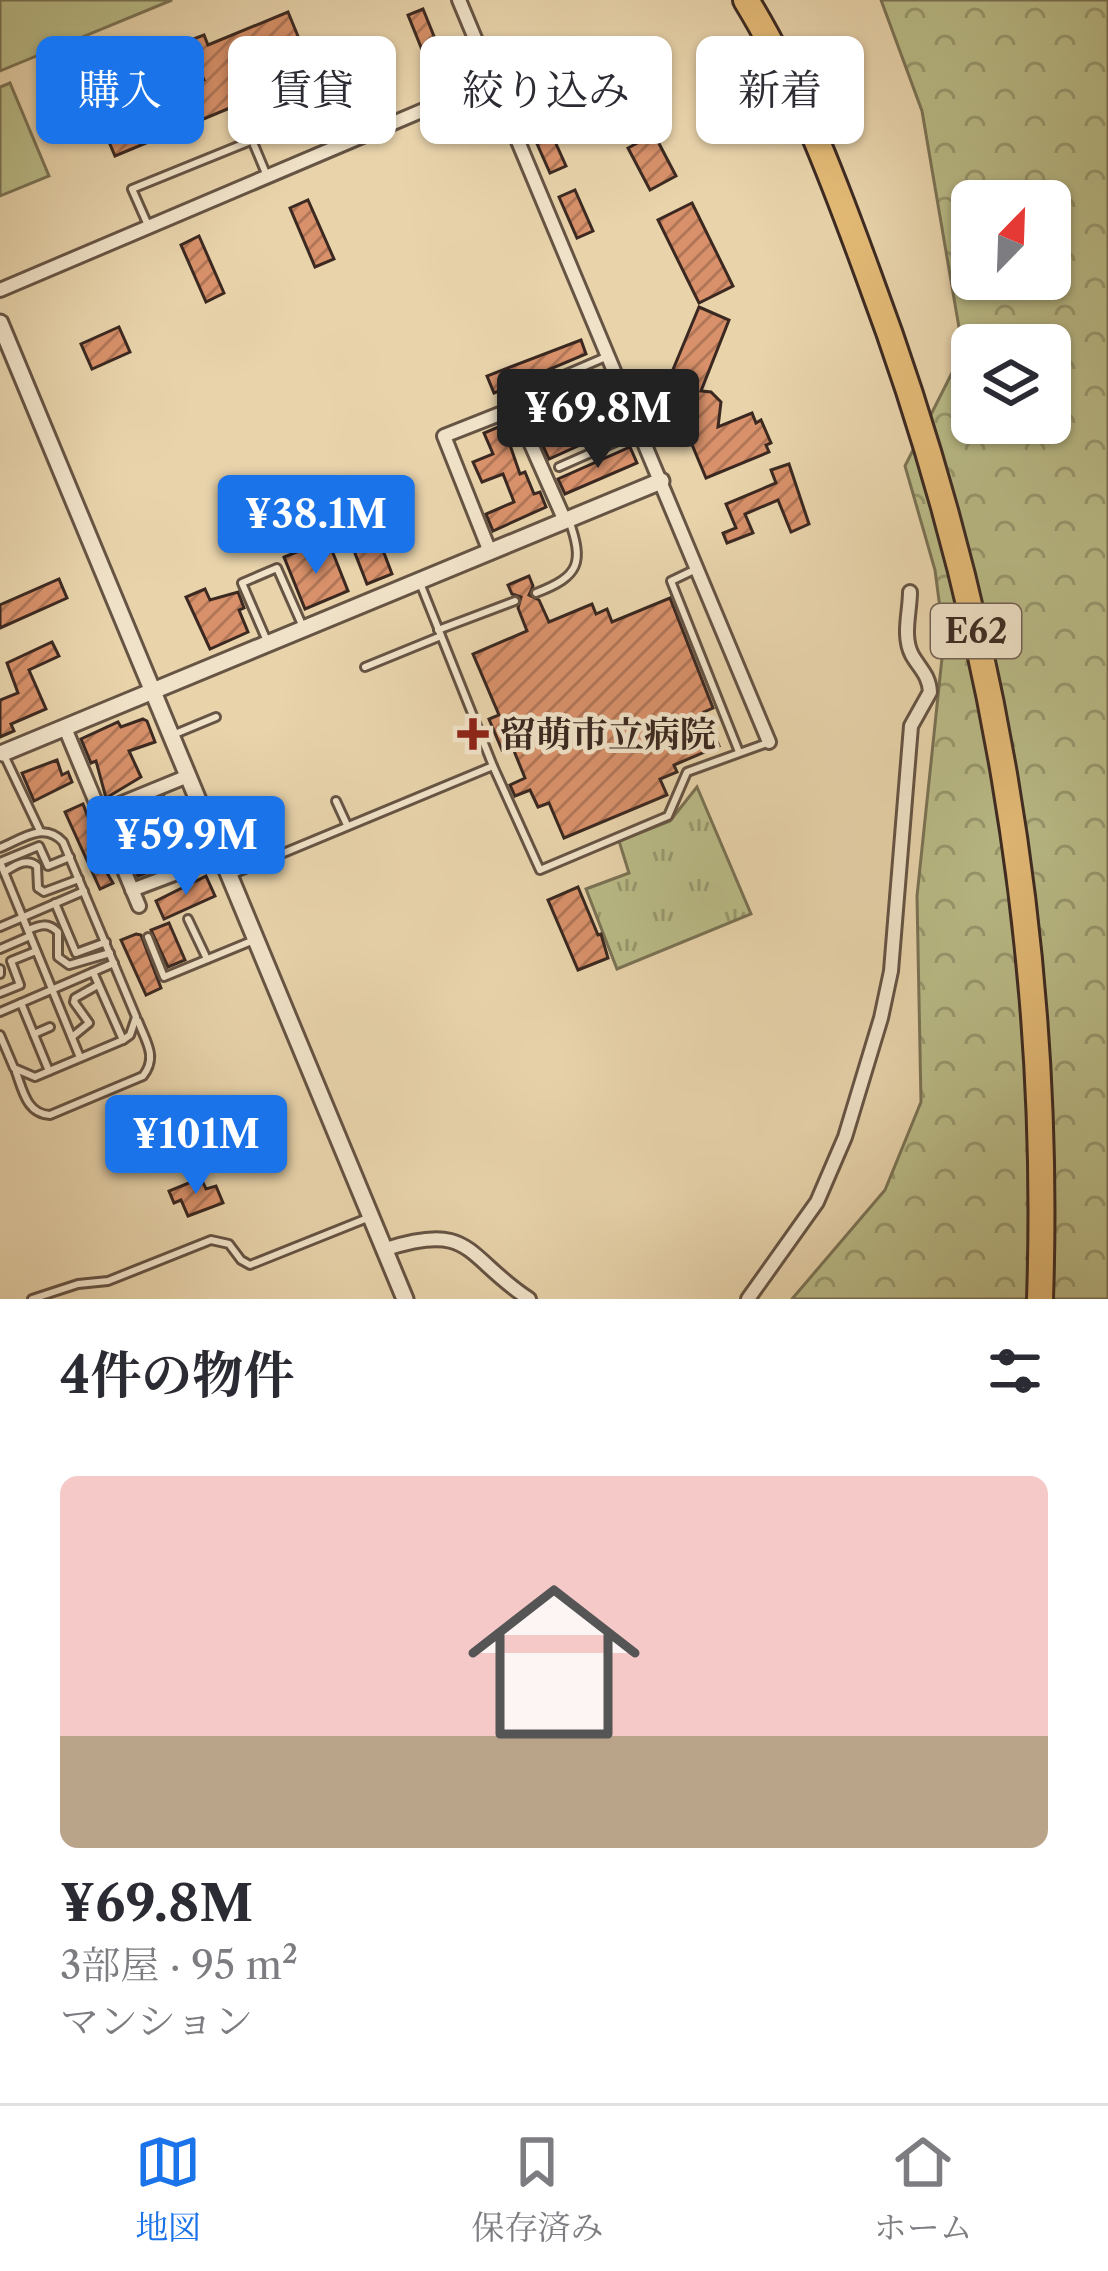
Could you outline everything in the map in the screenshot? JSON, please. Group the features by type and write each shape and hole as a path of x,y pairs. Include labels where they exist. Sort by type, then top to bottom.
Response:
{"highway":[{"name":"E62","path":"730,0 801,141 851,261 928,500 966,656 992,789 1023,1058 1026,1299"},
{"name":"E62","path":"746,0 821,151 906,374 944,497 986,674 1008,793 1030,969 1041,1178 1040,1299"}],"street":[{"path":"459,0 474,36"},
{"path":"0,290 420,111"},
{"path":"519,144 769,742"},
{"path":"0,323 405,1299"},
{"path":"490,552 444,436 515,408 567,520"},
{"path":"3,753 661,481"},
{"path":"748,1299 817,1202 845,1137 881,1018 891,971 910,726 930,692 922,666 910,652 906,618 910,592"},
{"path":"65,728 139,906"},
{"path":"100,812 188,776"},
{"path":"132,890 221,854"},
{"path":"386,1250 421,1238 452,1240 529,1299"}],"lane":[{"path":"149,227 132,189 242,144"},
{"path":"254,144 267,176"},
{"path":"529,390 608,356"},
{"path":"542,430 624,394"},
{"path":"559,467 640,431"},
{"path":"536,593 562,583 577,565 580,550 567,520"},
{"path":"268,645 242,583 260,575 278,568 304,630"},
{"path":"697,569 671,581 739,753"},
{"path":"419,582 539,870 668,816 687,772 769,742"},
{"path":"365,667 514,601"},
{"path":"171,735 216,717"},
{"path":"3,753 40,830"},
{"path":"230,876 494,766"},
{"path":"336,801 348,826"},
{"path":"0,848 40,830 57,835 115,963 151,1053 151,1066 142,1076 50,1115 40,1114 29,1106 0,1035"},
{"path":"221,854 264,832"},
{"path":"70,857 48,866 39,846 0,862 80,1057"},
{"path":"4,872 26,861 33,863 38,888 44,892 79,879"},
{"path":"1,924 84,890"},
{"path":"55,903 76,953 106,942"},
{"path":"188,919 207,959"},
{"path":"0,949 43,924 58,932 58,957 69,965 110,953"},
{"path":"148,937 164,977 256,939"},
{"path":"0,993 20,985 11,961 37,951"},
{"path":"0,1012 115,963"},
{"path":"93,972 123,1040"},
{"path":"71,1036 88,1023 75,998 98,985"},
{"path":"21,1003 49,1071"},
{"path":"14,1069 35,1077 123,1040 130,1035 136,1017"},
{"path":"16,1030 30,1024"},
{"path":"34,1034 50,1027"},
{"path":"27,1055 40,1050"},
{"path":"32,1299 78,1284 108,1281 211,1240 229,1244 250,1265 372,1216"}],"green space":[{"path":"0,0 172,0 85,36 36,36 36,56 0,71"},
{"path":"881,0 1108,0 1108,1299 792,1299 885,1190 921,1102 917,896 944,639 935,570 905,466 951,375 951,444 1071,444 1071,324 958,324 954,300 1071,300 1071,180 951,180 951,281 922,111"},
{"path":"10,83 49,176 0,196 0,87"},
{"path":"697,787 751,914 617,969 586,889 629,873 619,841 670,821"}],"building":[{"path":"423,9 434,36 420,36 420,45 408,15"},
{"path":"288,12 298,36 230,36"},
{"path":"204,35 208,45 228,37 228,109 204,119 201,36"},
{"path":"110,144 144,144 115,156"},
{"path":"537,144 556,144 566,166 550,173"},
{"path":"659,144 676,176 650,190 628,148"},
{"path":"575,190 593,231 577,238 559,197"},
{"path":"308,200 334,259 315,267 290,208"},
{"path":"692,203 733,286 699,303 658,220"},
{"path":"199,236 224,293 206,302 181,245"},
{"path":"699,307 729,320 701,391 711,392 721,402 718,427 752,413 756,423 761,420 771,443 766,445 769,452 706,478 685,428 668,435 660,416 677,408 667,384"},
{"path":"119,327 130,352 92,369 81,344"},
{"path":"581,340 586,354 510,386 511,390 494,393 487,376"},
{"path":"596,376 602,391 532,421 525,404"},
{"path":"606,414 613,430 549,459 541,442"},
{"path":"503,425 520,474 525,472 534,494 540,492 546,507 493,531 486,514 514,502 503,474 482,482 473,462 493,454 484,433"},
{"path":"630,447 637,463 565,494 558,479"},
{"path":"789,464 809,524 791,532 778,500 745,514 753,533 727,543 723,533 736,528 726,504 776,483 771,470"},
{"path":"376,532 392,574 367,584 351,543"},
{"path":"331,548 348,591 305,609 284,557 304,549 308,557"},
{"path":"529,576 533,586 529,595 539,600 549,622 592,604 596,614 607,609 612,622 670,598 713,708 704,712 719,746 674,765 677,772 660,779 667,795 564,838 549,803 538,807 530,790 515,796 510,785 525,778 512,746 502,750 489,719 499,715 473,654 527,631 518,608 521,597 512,594 508,585"},
{"path":"59,579 67,598 0,628 0,605"},
{"path":"205,589 210,600 238,592 248,632 210,649 186,597"},
{"path":"52,642 59,656 29,670 46,709 11,724 14,731 0,737 0,700 18,693 7,663"},
{"path":"143,719 155,742 129,751 141,777 106,798 96,761 91,763 81,739 118,722 121,727"},
{"path":"57,760 62,775 68,772 72,782 34,801 22,773"},
{"path":"164,797 167,805 180,804 193,843 181,847 186,858 138,876 119,817 130,813 132,819 158,809 155,801"},
{"path":"83,804 100,848 94,851 113,883 100,889 65,812"},
{"path":"206,876 215,896 164,919 156,901"},
{"path":"578,887 608,958 578,970 548,900"},
{"path":"169,923 185,960 168,967 151,930"},
{"path":"141,935 161,988 146,995 121,940"},
{"path":"201,1178 206,1189 216,1186 223,1203 188,1216 181,1200 174,1203 169,1191"}],"place":[{"name":"留萌市立病院","path":"473,734"}]}
